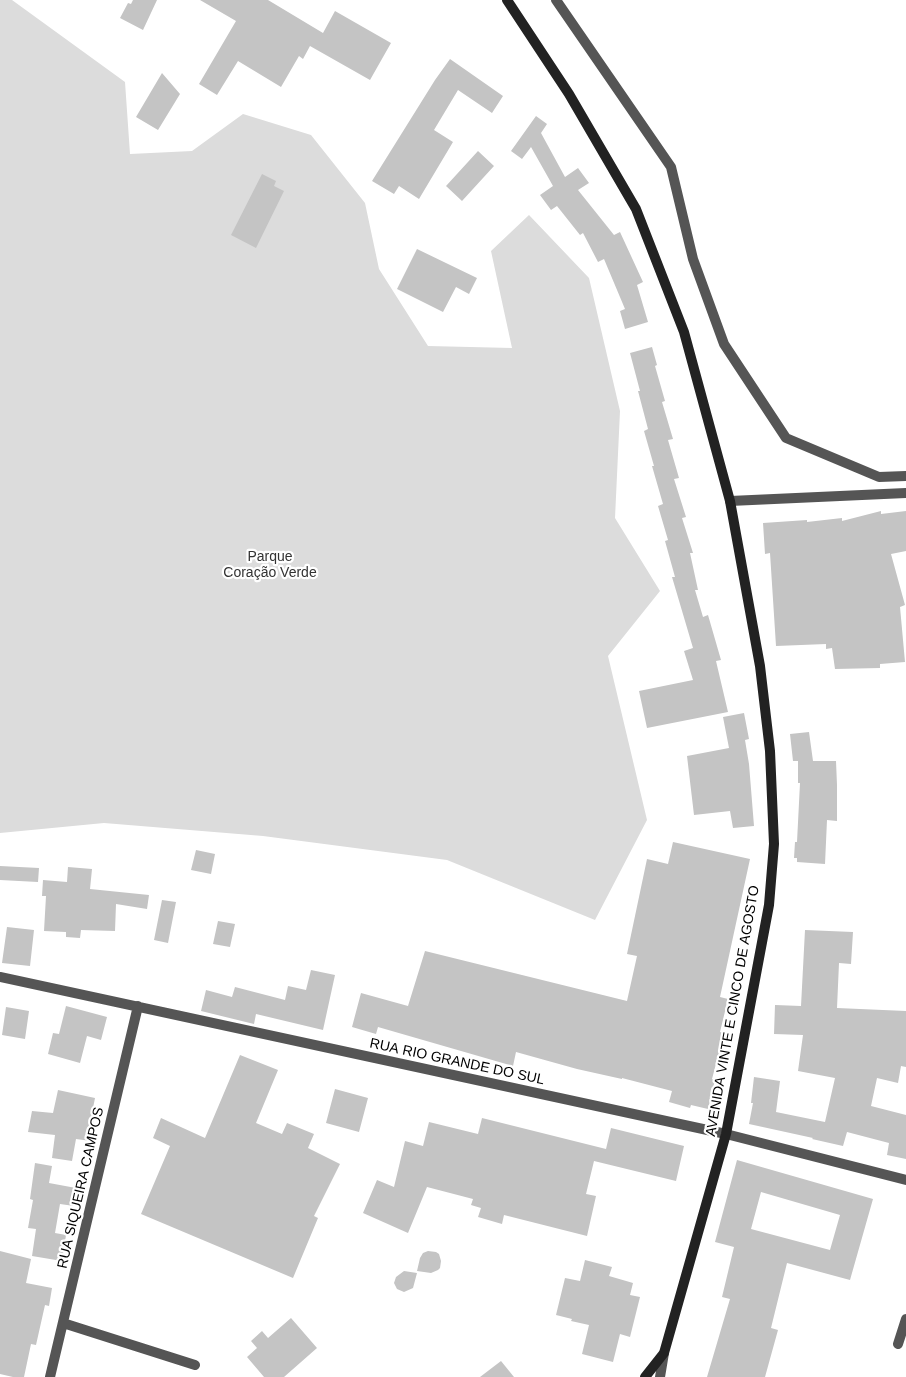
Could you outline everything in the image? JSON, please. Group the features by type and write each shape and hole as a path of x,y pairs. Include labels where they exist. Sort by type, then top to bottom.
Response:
{"main road":[{"name":"AVENIDA VINTE E CINCO DE AGOSTO","path":"507,0 569,94 636,208 684,332 730,501 761,675 770,751 774,844 769,905 726,1134 664,1353 646,1377"}],"street":[{"path":"556,0 671,167 692,259 724,344 786,438 879,477 906,476"},
{"path":"730,501 906,493"},
{"name":"RUA RIO GRANDE DO SUL","path":"0,977 726,1134 906,1180"},
{"name":"RUA SIQUEIRA CAMPOS","path":"50,1377 138,1006"},
{"path":"898,1344 906,1319"},
{"path":"63,1323 195,1365"},
{"path":"660,1377 664,1353"}],"green space":[{"name":"Parque Coração Verde","path":"0,0 12,0 125,82 130,154 192,151 243,114 311,135 365,203 379,269 428,346 512,348 491,251 529,215 589,278 620,411 615,518 660,591 608,656 647,820 595,920 447,860 263,836 104,823 0,833"}],"building":[{"path":"133,0 157,0 143,30 120,18 128,3 131,4"},
{"path":"200,0 268,0 323,33 335,11 391,43 370,80 310,46 303,59 299,56 281,87 238,61 217,95 199,84 236,21"},
{"path":"450,59 503,96 492,113 458,90 434,130 453,142 419,199 399,186 394,194 372,181"},
{"path":"162,73 180,94 158,130 136,117"},
{"path":"536,116 547,124 541,133 565,177 578,168 589,183 578,190 614,235 620,232 643,282 637,285 648,322 625,329 620,311 625,309 604,259 598,262 583,233 580,235 557,206 551,210 540,195 553,186 531,147 522,159 511,151"},
{"path":"478,151 494,166 462,201 446,186"},
{"path":"262,174 276,181 274,186 284,191 256,248 231,235"},
{"path":"417,249 477,278 469,294 456,287 443,312 397,289"},
{"path":"652,347 657,365 655,366 665,401 662,402 673,439 668,440 679,478 674,479 686,517 682,518 693,553 690,553 698,590 695,590 703,617 708,615 721,660 716,661 728,712 647,728 639,691 693,680 684,651 693,648 672,577 675,577 665,541 668,540 658,506 663,504 644,431 648,429 630,353"},
{"path":"881,511 881,514 906,511 906,551 891,554 905,605 900,607 905,662 880,664 880,668 835,669 832,648 826,649 826,644 776,646 770,553 765,554 763,523 807,520 807,522 842,518 842,521"},
{"path":"744,713 749,739 745,740 754,826 733,828 730,811 694,815 687,756 729,748 723,717"},
{"path":"809,732 813,761 836,761 837,821 827,820 825,864 797,862 797,858 794,858 795,842 797,842 800,783 798,783 798,761 793,761 790,734"},
{"path":"673,842 750,859 720,997 728,999 720,1032 724,1033 712,1079 715,1080 708,1109 691,1105 690,1108 669,1102 672,1091 577,1069 516,1052 513,1066 378,1027 376,1034 352,1027 361,993 408,1006 425,951 627,1001 637,956 627,954 647,859 668,864"},
{"path":"196,850 215,854 211,874 191,870"},
{"path":"0,866 39,868 38,882 0,880"},
{"path":"68,867 92,869 90,889 149,895 147,909 116,904 115,931 81,930 80,938 66,937 66,932 44,931 46,896 42,896 43,880 67,882"},
{"path":"162,900 176,902 168,943 154,940"},
{"path":"218,921 235,924 230,947 213,944"},
{"path":"7,927 34,930 30,966 2,963"},
{"path":"805,930 853,932 851,964 839,963 837,1008 906,1011 906,1067 901,1066 898,1083 877,1078 871,1106 906,1115 906,1159 887,1155 889,1143 847,1132 843,1146 749,1124 753,1103 751,1103 754,1077 780,1081 776,1112 825,1122 835,1078 798,1071 803,1035 774,1034 775,1005 801,1006"},
{"path":"311,970 335,975 323,1030 256,1014 254,1024 201,1011 206,990 232,997 235,987 285,1000 288,986 306,990"},
{"path":"66,1006 107,1017 101,1040 87,1036 80,1063 48,1054 53,1033 59,1034"},
{"path":"6,1007 29,1011 25,1039 2,1035"},
{"path":"240,1055 278,1070 256,1123 282,1134 287,1123 314,1134 308,1148 340,1164 314,1216 318,1218 293,1278 141,1214 170,1146 153,1138 161,1118 205,1138"},
{"path":"335,1089 368,1098 359,1132 326,1123"},
{"path":"58,1090 95,1098 91,1118 94,1118 91,1141 76,1139 72,1161 52,1158 55,1135 28,1132 32,1111 53,1113"},
{"path":"482,1118 606,1149 611,1128 684,1146 676,1181 594,1161 586,1194 596,1196 587,1236 504,1215 502,1224 478,1217 481,1208 471,1205 473,1199 427,1187 408,1233 363,1213 377,1180 394,1187 405,1141 423,1146 429,1122 478,1134"},
{"path":"737,1160 873,1199 850,1280 787,1263 771,1328 778,1330 765,1377 707,1377 730,1299 722,1297 734,1247 715,1242","holes":["761,1192 840,1215 830,1250 751,1229"]},
{"path":"35,1163 52,1166 49,1183 76,1188 74,1206 60,1204 55,1233 66,1235 62,1261 32,1256 36,1229 28,1228 33,1200 30,1199"},
{"path":"0,1251 31,1259 26,1283 52,1288 49,1306 45,1305 36,1345 31,1344 24,1377 0,1374"},
{"path":"428,1251 439,1254 440,1268 431,1273 417,1271 420,1258 423,1253"},
{"path":"585,1260 612,1267 609,1276 633,1283 630,1295 640,1297 630,1337 620,1334 613,1362 582,1354 589,1325 556,1315 565,1278 580,1281"},
{"path":"404,1271 417,1273 413,1288 404,1292 397,1289 394,1283 396,1277"},
{"path":"291,1318 317,1348 284,1377 264,1377 247,1357 257,1348 251,1341 262,1331 268,1338"},
{"path":"501,1361 514,1377 480,1377"}]}
